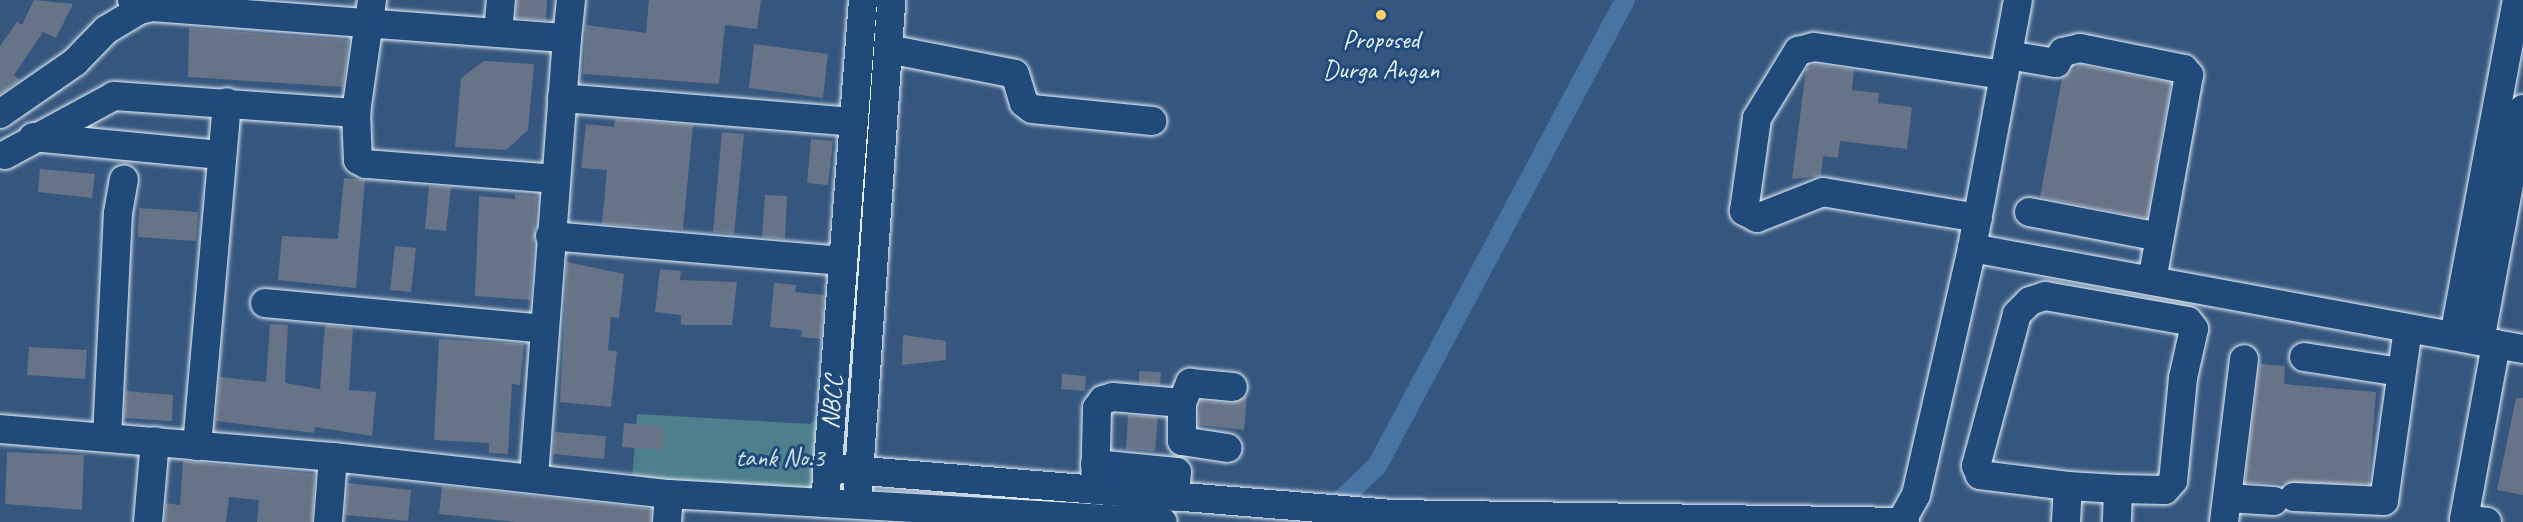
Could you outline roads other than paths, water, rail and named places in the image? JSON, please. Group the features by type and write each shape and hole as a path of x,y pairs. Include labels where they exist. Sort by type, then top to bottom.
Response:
{"street":[{"path":"498,33 501,0"},
{"path":"534,477 550,236 571,0"},
{"name":"NBCC","path":"825,504 863,0"},
{"path":"856,513 891,0"},
{"path":"827,468 858,471 1095,477 1175,497 1286,506 1338,516 1392,514 1903,522 1916,495 1972,248 2018,0"},
{"path":"2471,521 2517,0"},
{"path":"0,114 75,62 106,30 135,5 371,12 498,33 567,38"},
{"path":"371,12 354,151 366,164 555,179"},
{"path":"1978,218 1823,192 1757,218 1743,212 1757,118 1798,51 1814,47 2006,65 2056,63 2063,52 2080,48 2184,69 2189,75 2152,281"},
{"path":"888,49 1015,74 1024,103 1032,109 1152,121"},
{"path":"5,155 33,137 114,96 227,102 357,113"},
{"path":"562,98 854,122"},
{"path":"197,446 220,155 227,102"},
{"path":"2488,343 2523,110"},
{"path":"33,137 220,155"},
{"path":"107,437 118,213 124,180"},
{"path":"2029,212 2160,237"},
{"path":"550,236 843,261"},
{"path":"1972,248 2488,343"},
{"path":"2045,296 2188,321 2194,328 2183,378 2171,486 2118,489 2068,486 1980,475 1976,466 2017,314 2030,301 2045,296"},
{"path":"265,303 544,328"},
{"path":"2244,359 2226,510 2284,499 2383,512 2400,372 2408,330"},
{"path":"2304,357 2400,372"},
{"path":"1227,448 1182,441 1182,403 1190,383 1233,387"},
{"path":"1095,477 1098,408 1103,400 1113,396 1182,403"},
{"path":"0,429 333,457 534,477 669,494 825,504 856,513 1162,522"},
{"path":"148,522 155,441"},
{"path":"328,522 333,457"},
{"path":"2066,522 2068,486"},
{"path":"2116,522 2118,489"},
{"path":"667,522 669,494"}],"waterway":[{"path":"1326,514 1377,466 1625,0"}],"place":[{"name":"Proposed Durga Angan","path":"1381,15"}],"park label":[{"name":"tank No.3","path":"780,458"}]}
